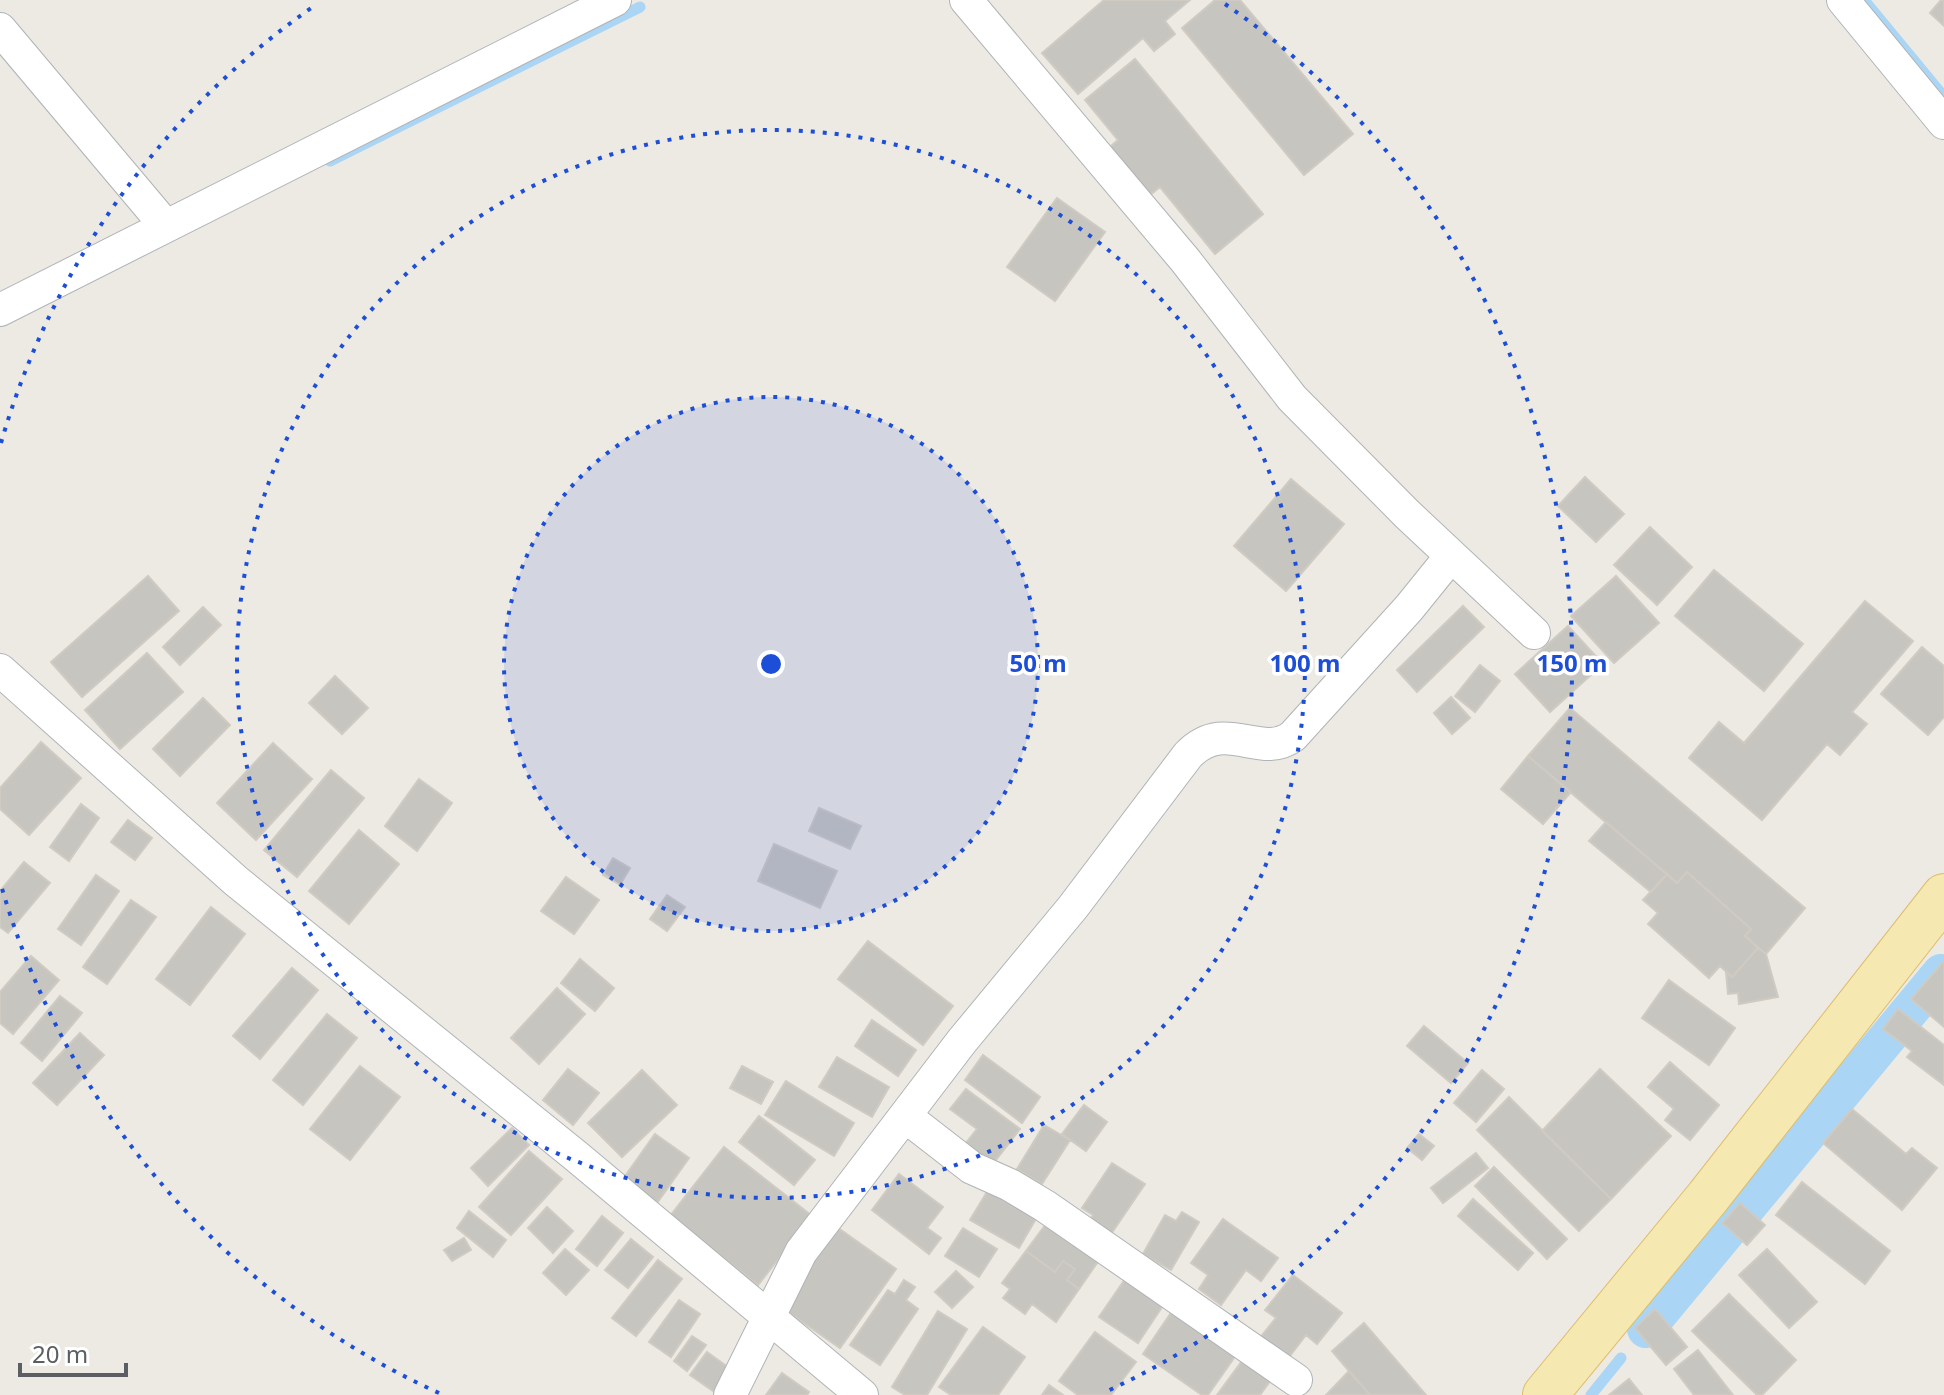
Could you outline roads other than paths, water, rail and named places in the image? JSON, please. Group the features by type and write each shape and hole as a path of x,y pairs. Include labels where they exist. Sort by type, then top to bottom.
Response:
{"main road":[{"path":"1545,1395 1708,1197 1811,1061 1944,896"}],"street":[{"path":"0,310 615,0"},
{"path":"966,0 1185,260 1292,398 1451,556 1534,633"},
{"path":"1843,0 1944,123"},
{"path":"0,29 165,225"},
{"path":"730,1395 801,1252 905,1116 1073,907 1188,755 1206,740 1217,738 1284,743 1409,608 1451,556"},
{"path":"0,670 236,881 576,1156 862,1395"},
{"path":"905,1116 972,1168 1010,1185 1045,1206 1296,1380"}],"waterway":[{"path":"1864,0 1944,97"},
{"path":"330,161 640,7"},
{"path":"1646,1329 1941,973"},
{"path":"1591,1395 1621,1358"}]}
